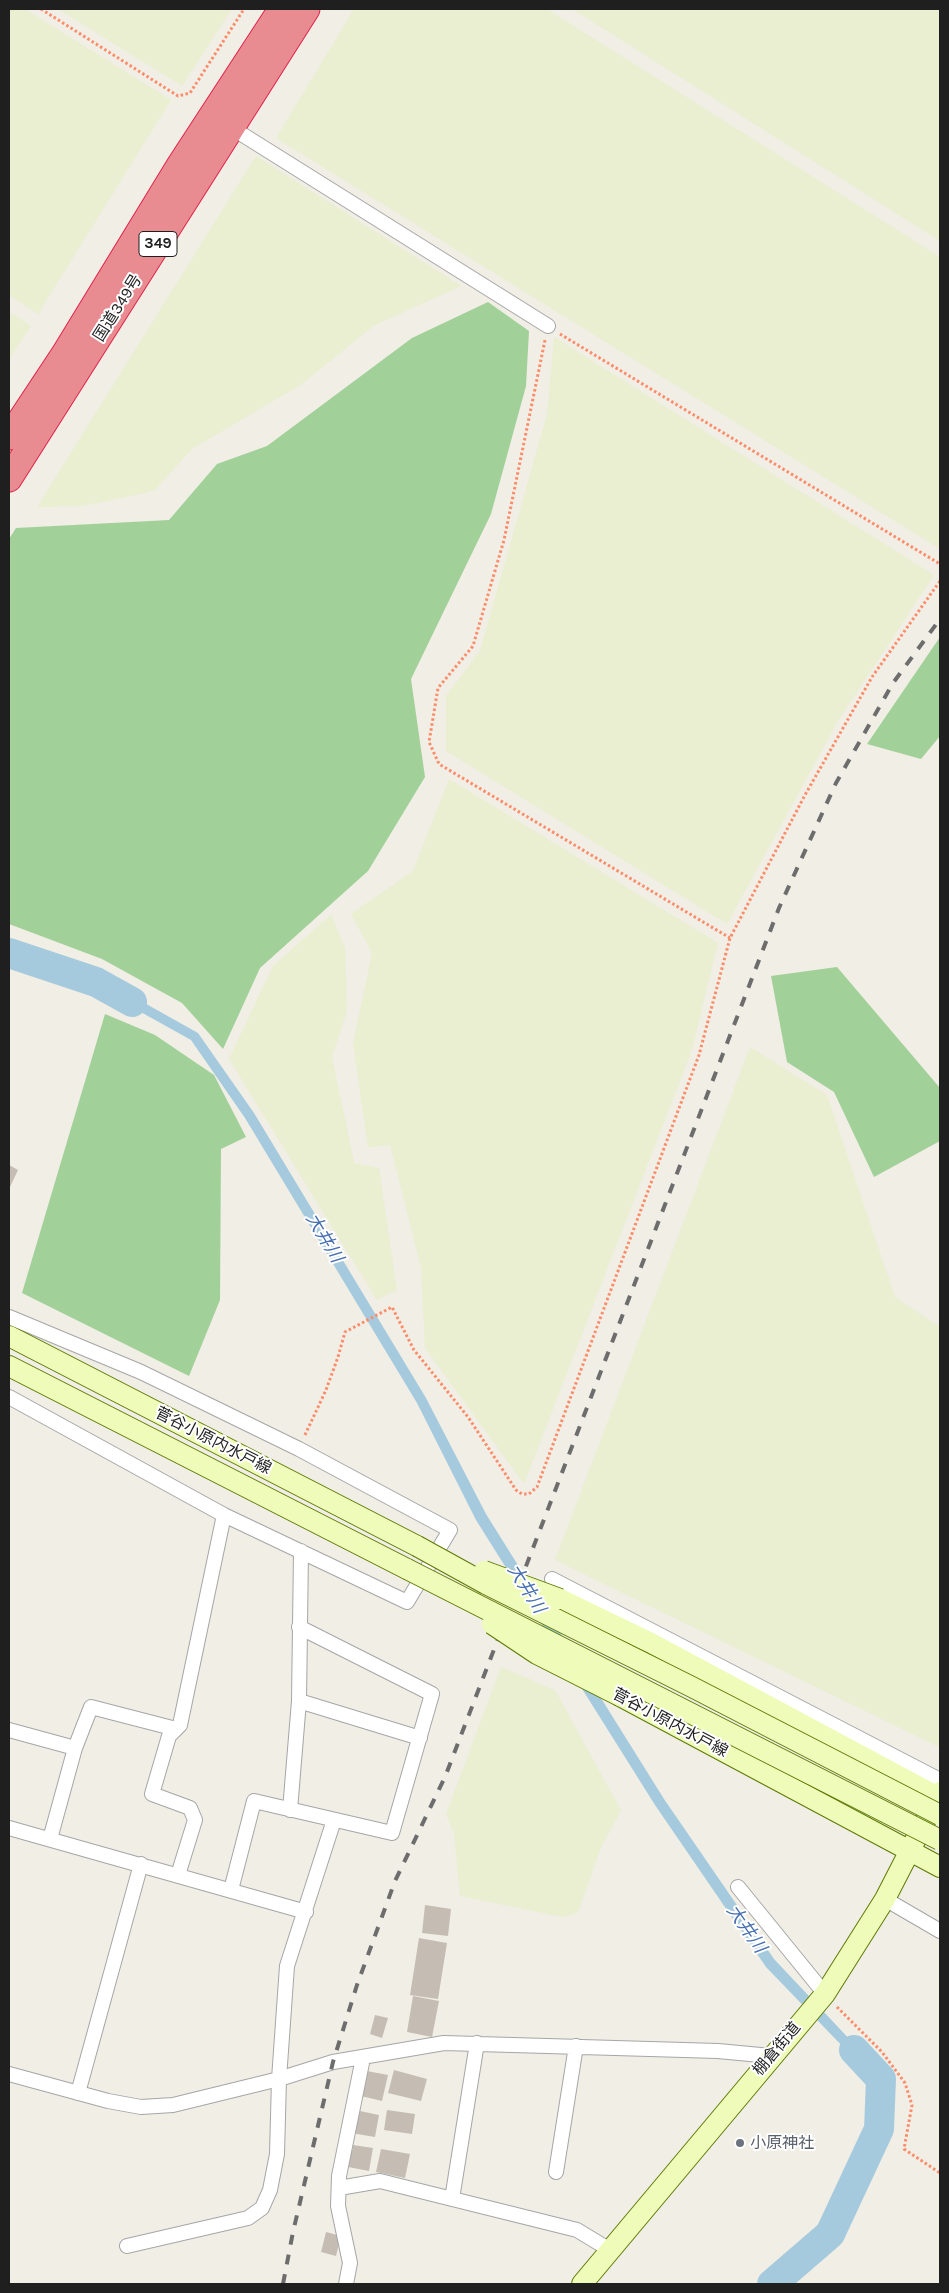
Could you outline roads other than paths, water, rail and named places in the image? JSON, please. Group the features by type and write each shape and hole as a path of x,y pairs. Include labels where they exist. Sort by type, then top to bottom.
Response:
{"highway":[{"name":"国道349号","path":"9,437 64,354 180,164 281,9"},
{"name":"国道349号","path":"9,480 307,9"}],"main road":[{"name":"菅谷小原内水戸線","path":"9,1336 417,1546 486,1584 692,1687 940,1796"},
{"name":"菅谷小原内水戸線","path":"9,1366 940,1840"},
{"name":"菅谷小原内水戸線","path":"417,1546 560,1599 651,1643 940,1796"},
{"name":"菅谷小原内水戸線","path":"407,1569 537,1654 940,1866"},
{"name":"棚倉街道","path":"582,2284 794,2028 823,1996 885,1899 940,1796"}],"street":[{"path":"232,128 548,326"},
{"path":"9,1317 141,1372 299,1448 450,1530 407,1602 224,1515 9,1397"},
{"path":"178,1875 195,1820 190,1808 152,1794 169,1736 180,1725 224,1515"},
{"path":"290,1810 299,1701 301,1551"},
{"path":"552,1578 940,1796"},
{"path":"231,1890 254,1801 392,1833 432,1694 299,1627"},
{"path":"299,1701 420,1738"},
{"path":"50,1839 75,1748 91,1708 176,1729"},
{"path":"9,1730 75,1748"},
{"path":"127,2246 248,2218 262,2208 270,2190 277,2154 279,2079 287,1966 306,1912 334,1820"},
{"path":"9,1828 306,1912"},
{"path":"78,2093 141,1864"},
{"path":"738,1887 823,1996"},
{"path":"885,1899 940,1931"},
{"path":"9,2074 108,2102 141,2107 173,2105 279,2079 333,2062 444,2043 718,2051 771,2056"},
{"path":"452,2199 477,2043"},
{"path":"556,2172 576,2046"},
{"path":"346,2284 350,2263 338,2206 339,2176 364,2058"},
{"path":"339,2188 380,2181 577,2230 610,2250"}],"water":[{"path":"98,977 198,1033 254,1113 426,1398 486,1514 664,1799 774,1959 887,2079 875,2080 766,1967 655,1805 476,1520 417,1403 245,1118 191,1040 94,986"}],"waterway":[{"name":"大井川","path":"9,953 96,982 132,1002"},
{"name":"大井川","path":"772,2284 830,2234 879,2129 881,2079 854,2050"}],"railway":[{"path":"283,2284 293,2232 333,2062 357,1985 395,1881 445,1777 779,908 836,783 893,683 940,619"}],"place":[{"name":"小原神社","path":"740,2143"}]}
